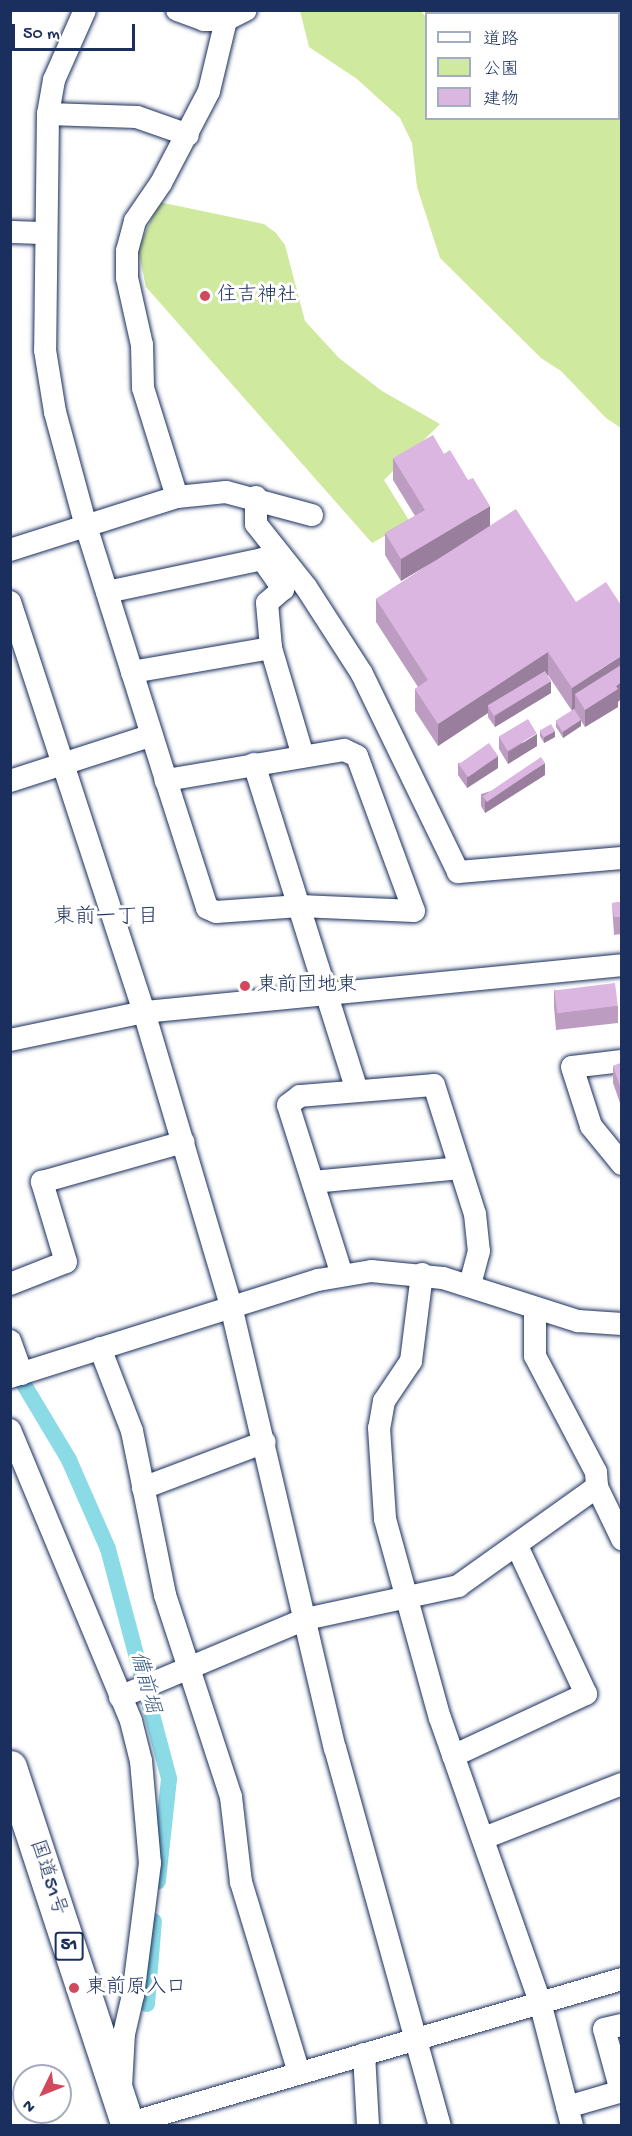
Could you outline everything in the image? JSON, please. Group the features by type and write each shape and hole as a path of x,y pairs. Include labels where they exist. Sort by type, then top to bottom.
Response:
{"highway":[{"name":"国道51号","path":"10,1767 122,2119"}],"street":[{"path":"86,10 54,80 48,114 44,233 45,350 55,412 86,526 166,780 207,908 216,912 300,906 414,911 357,756 344,750 166,780"},
{"path":"177,10 204,20 236,15 209,91 188,135 135,221 127,251 127,278 142,345 143,388 177,497"},
{"path":"48,114 137,117 188,135"},
{"path":"10,232 44,233"},
{"path":"10,550 177,497 226,492 256,497 312,515"},
{"path":"256,497 256,524 306,587 362,674 458,872 621,858"},
{"path":"107,592 262,559 283,589 267,603 271,648 303,756"},
{"path":"10,602 61,764 144,1012 231,1306 357,1833 440,2126"},
{"path":"132,672 271,648"},
{"path":"10,781 152,735"},
{"path":"255,764 329,993 357,1090"},
{"path":"10,1040 144,1012 621,965"},
{"path":"621,1061 573,1067 591,1126 621,1164"},
{"path":"342,1275 288,1104 300,1096 434,1085 475,1214 479,1251 470,1285"},
{"path":"10,1284 66,1262 42,1182 183,1142"},
{"path":"313,1182 460,1168"},
{"path":"10,1341 16,1376 231,1306 342,1275 372,1271 422,1274 470,1285 578,1321 621,1324"},
{"path":"422,1274 411,1361 384,1401 379,1428 385,1519 406,1599 453,1756 540,2001 570,2116 621,2091 604,2029 621,2025"},
{"path":"535,1308 535,1356 596,1472 597,1486 621,1539"},
{"path":"100,1348 132,1431 165,1595 231,1797 241,1882 299,2073"},
{"path":"10,1430 136,1691 150,1863 134,1995 124,2033 122,2119 299,2073 621,1979"},
{"path":"143,1488 265,1442"},
{"path":"136,1691 306,1619 458,1586 517,1546 597,1486"},
{"path":"453,1756 586,1694 517,1546"},
{"path":"484,1838 621,1784"},
{"path":"364,2054 368,2126"}],"green space":[{"path":"300,11 421,11 425,16 425,120 620,120 621,67 621,428 606,418 561,371 541,358 440,258 417,187 412,143 400,118 357,79 309,47"},
{"path":"159,202 264,224 276,233 285,245 305,321 339,358 382,391 440,424 384,480 410,522 372,543 146,287 138,249"}],"building":[{"path":"433,435 444,454 450,450 468,480 473,478 490,506 401,559 385,533 425,510 393,458"},
{"path":"516,509 576,602 606,582 621,605 621,656 572,688 548,652 438,724 415,689 428,680 376,599"},
{"path":"621,665 621,682 616,686 618,689 585,710 575,694"},
{"path":"545,671 551,681 494,716 488,706"},
{"path":"574,709 581,720 562,732 555,721"},
{"path":"528,719 537,734 508,751 499,737"},
{"path":"551,724 555,731 544,737 540,730"},
{"path":"489,743 498,756 468,777 459,764"},
{"path":"541,757 545,763 487,802 483,796"},
{"path":"621,902 621,917 614,917 612,903"},
{"path":"615,983 618,1006 557,1013 554,990"},
{"path":"621,1063 621,1089 613,1066"}],"waterway":[{"name":"備前堀","path":"23,1383 69,1460 108,1549 169,1779 158,1881"},
{"name":"備前堀","path":"147,2004 154,1921"}],"place":[{"name":"住吉神社","path":"205,296"},
{"name":"東前団地東","path":"245,986"},
{"name":"東前原入口","path":"74,1988"}],"district":[{"name":"東前一丁目","path":"106,919"}]}
